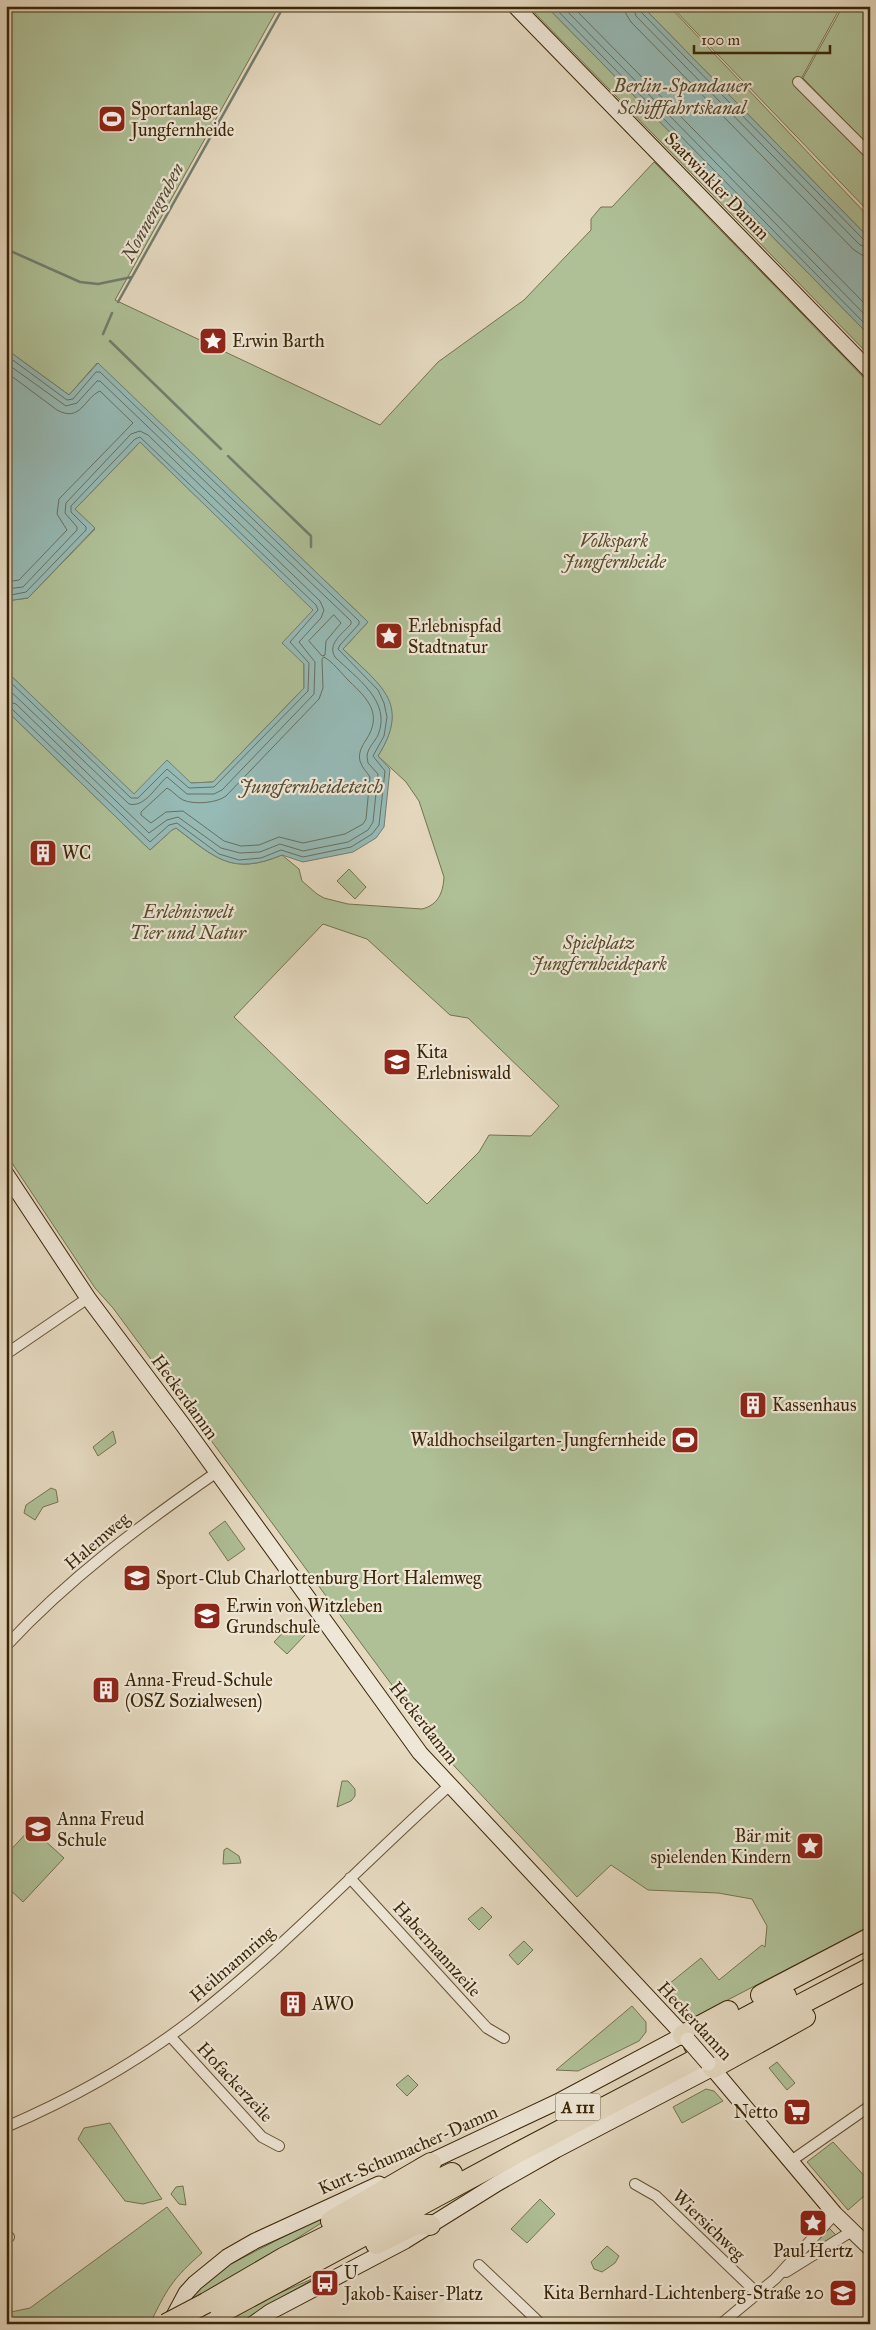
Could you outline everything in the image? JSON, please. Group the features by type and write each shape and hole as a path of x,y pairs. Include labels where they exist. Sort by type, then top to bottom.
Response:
{"highway":[{"path":"685,2038 870,1938"},
{"name":"A 111","path":"212,2307 285,2257 432,2183 870,1953"},
{"name":"A 111","path":"166,2324 305,2268 520,2152 870,1968"},
{"path":"710,2065 870,1983"},
{"path":"285,2257 328,2224 431,2163"},
{"path":"305,2268 318,2270 342,2261 416,2224 430,2224"}],"main road":[{"name":"Saatwinkler Damm","path":"515,6 870,371"},
{"name":"Heckerdamm","path":"6,1174 88,1298 420,1753 710,2065 835,2214 870,2248"},
{"name":"Kurt-Schumacher-Damm","path":"170,2324 190,2288 227,2258 280,2229 412,2169 431,2163 685,2038"},
{"path":"253,2324 270,2312 370,2260 556,2150 710,2065"}],"street":[{"path":"798,82 870,154"},
{"path":"6,1354 88,1298"},
{"name":"Halemweg","path":"6,1646 38,1613 110,1548 216,1472"},
{"name":"Heilmannring","path":"6,2127 82,2090 170,2036 244,1977 450,1785"},
{"name":"Habermannzeile","path":"350,1878 474,2015 487,2028 504,2038"},
{"name":"Hofackerzeile","path":"170,2036 258,2132 279,2146"},
{"path":"791,2161 870,2106"},
{"name":"Wiersichweg","path":"635,2184 656,2196 758,2294"},
{"path":"721,2324 775,2279 835,2214"},
{"path":"775,2279 852,2231"},
{"path":"479,2265 541,2324"}],"green space":[{"path":"6,6 279,6 115,300 380,425 438,362 524,300 591,230 591,219 601,207 612,207 654,162 870,384 870,1926 693,2018 664,1988 701,1958 719,1980 762,1945 765,1947 767,1926 752,1899 718,1893 648,1890 611,1865 577,1897 443,1754 113,1308 95,1288 6,1154 6,710 150,850 176,828 202,848 225,861 237,864 250,864 282,855 299,869 302,881 317,894 324,898 348,904 422,909 432,905 439,898 444,877 419,801 406,782 378,756 392,722 391,709 386,696 379,685 343,649 368,622 97,363 69,395 6,349","holes":["323,924 367,939 450,1015 468,1018 559,1106 531,1136 489,1135 479,1152 427,1204 234,1017"]},
{"path":"528,6 546,6 870,336 870,356"},
{"path":"642,6 669,6 870,218 870,239"},
{"path":"671,6 841,6 801,79 870,150 870,213"},
{"path":"843,6 870,6 870,147 803,78"},
{"path":"140,442 314,610 304,664 304,688 213,782 191,783 134,795 6,671 6,601 28,598 95,529 75,509"},
{"path":"349,869 366,887 355,899 337,881"},
{"path":"113,1431 116,1443 98,1456 93,1447"},
{"path":"51,1488 56,1490 58,1502 43,1507 35,1520 24,1513 26,1505"},
{"path":"225,1521 245,1549 228,1561 209,1533"},
{"path":"293,1622 306,1634 287,1654 274,1642"},
{"path":"342,1781 348,1781 355,1789 355,1796 351,1801 337,1807"},
{"path":"31,1828 64,1858 23,1902 6,1886 6,1855"},
{"path":"227,1848 239,1856 241,1863 223,1864 224,1850"},
{"path":"482,1907 492,1917 479,1930 468,1919"},
{"path":"524,1941 533,1950 518,1965 509,1955"},
{"path":"632,2006 646,2022 646,2032 639,2041 578,2071 556,2070"},
{"path":"777,2062 795,2083 787,2090 769,2068"},
{"path":"408,2075 418,2085 407,2096 396,2085"},
{"path":"706,2089 714,2091 723,2101 682,2123 673,2107"},
{"path":"110,2123 162,2199 143,2204 125,2201 78,2139 84,2128"},
{"path":"833,2142 870,2182 870,2191 848,2210 807,2162"},
{"path":"183,2186 186,2205 179,2204 171,2194 176,2187"},
{"path":"367,2194 233,2279 185,2303 217,2271"},
{"path":"540,2199 555,2214 527,2243 511,2229"},
{"path":"167,2207 202,2253 171,2285 150,2324 6,2324 6,2313 30,2308"},
{"path":"828,2227 836,2235 796,2262"},
{"path":"607,2246 619,2256 615,2263 602,2272 594,2269 591,2262"},
{"path":"319,2276 280,2298 244,2324 214,2324 240,2310"}],"water":[{"name":"Berlin-Spandauer Schifffahrtskanal","path":"546,6 642,6 870,239 870,336"},
{"name":"Jungfernheideteich","path":"6,349 69,395 98,363 368,622 343,649 379,684 387,696 391,708 392,722 388,737 378,756 390,769 384,827 376,838 353,852 303,862 282,855 250,864 237,864 225,861 202,848 176,828 150,850 6,710 6,671 134,794 167,760 191,783 213,782 304,688 304,664 282,643 313,610 140,442 75,509 95,528 28,598 6,601"}],"waterway":[{"name":"Nonnengraben","path":"118,302 284,6"},
{"path":"6,249 80,282 98,284 132,277"},
{"name":"Nonnengraben","path":"103,334 112,313"},
{"name":"Nonnengraben","path":"110,341 221,449"},
{"name":"Nonnengraben","path":"228,456 311,536 311,547"}],"place":[{"name":"Sportanlage Jungfernheide","path":"112,119"},
{"name":"Erwin Barth","path":"213,341"},
{"name":"Erlebnispfad Stadtnatur","path":"389,636"},
{"name":"WC","path":"43,853"},
{"name":"Kita Erlebniswald","path":"397,1062"},
{"name":"Kassenhaus","path":"753,1405"},
{"name":"Waldhochseilgarten-Jungfernheide","path":"685,1440"},
{"name":"Sport-Club Charlottenburg Hort Halemweg","path":"137,1578"},
{"name":"Erwin von Witzleben Grundschule","path":"207,1616"},
{"name":"Anna-Freud-Schule (OSZ Sozialwesen)","path":"106,1690"},
{"name":"Anna Freud Schule","path":"38,1829"},
{"name":"Bär mit spielenden Kindern","path":"810,1846"},
{"name":"AWO","path":"293,2004"},
{"name":"Netto","path":"797,2112"},
{"name":"Paul Hertz","path":"813,2223"},
{"name":"U Jakob-Kaiser-Platz","path":"325,2283"},
{"name":"Kita Bernhard-Lichtenberg-Straße 20","path":"843,2293"}],"park label":[{"name":"Volkspark Jungfernheide","path":"614,551"},
{"name":"Erlebniswelt Tier und Natur","path":"188,922"},
{"name":"Spielplatz Jungfernheidepark","path":"599,953"}]}
